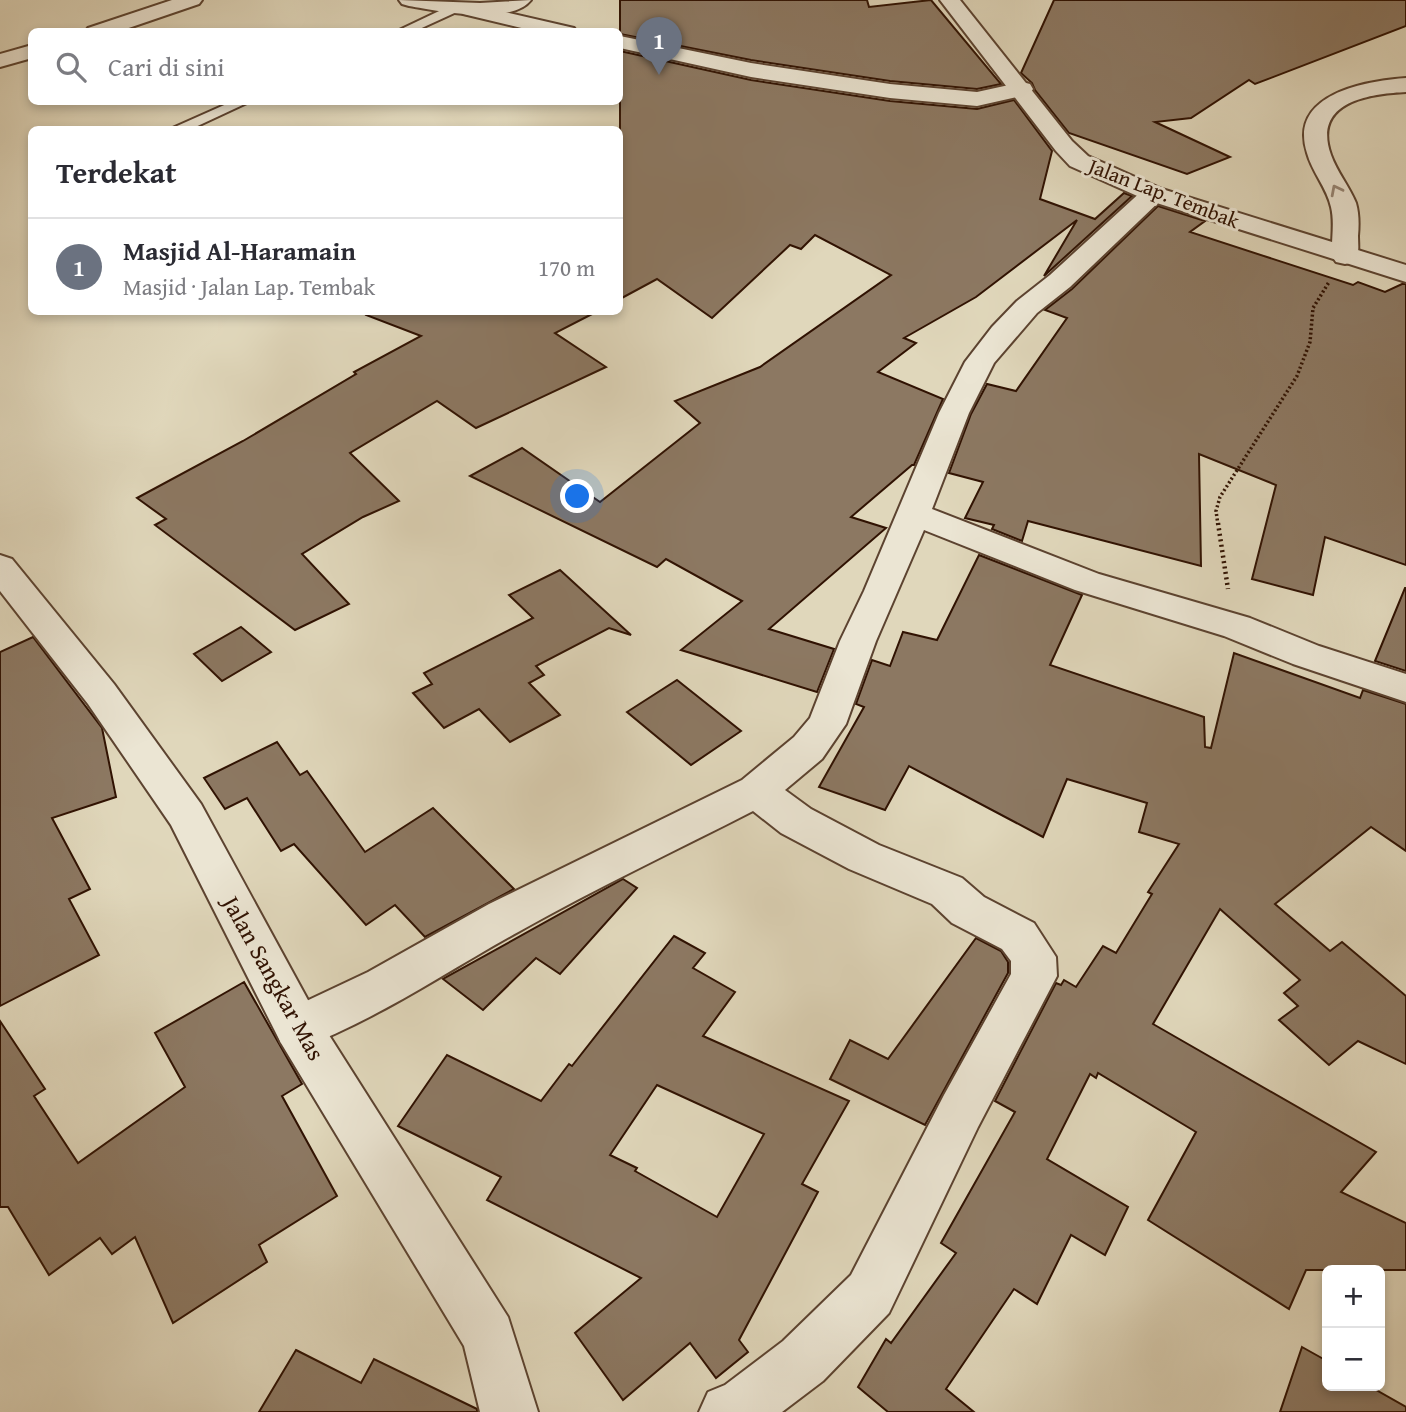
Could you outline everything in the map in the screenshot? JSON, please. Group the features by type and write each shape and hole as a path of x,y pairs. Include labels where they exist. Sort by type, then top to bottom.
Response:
{"street":[{"path":"107,28 192,0"},
{"path":"409,0 549,28"},
{"path":"463,9 497,9 520,0"},
{"name":"Jalan Lap. Tembak","path":"950,0 1023,89 1056,136 1079,161 1153,194 1406,274"},
{"path":"623,43 751,70 890,91 977,99 1023,89"},
{"path":"0,61 28,52"},
{"path":"1345,256 1345,212 1319,156 1315,141 1316,127 1322,112 1335,101 1361,92 1406,85"},
{"path":"299,1028 384,986 505,917 756,791 808,748 827,724 858,641 914,514 954,413 980,362 1002,333 1027,307 1060,281 1153,194"},
{"path":"914,514 1087,582 1237,627 1307,655 1406,688"},
{"name":"Jalan Sangkar Mas","path":"0,566 101,694 186,815 299,1028 489,1336 509,1412"},
{"path":"728,1412 741,1408 803,1362 870,1294 961,1111 1034,976 1033,957 1018,936 968,911 947,891 864,857 796,821 756,791"}],"lane":[{"path":"412,28 463,9"},
{"path":"185,126 235,105"}],"path":[{"path":"1237,627 1219,541 1216,511 1237,468 1269,424 1297,376 1310,342 1313,308 1345,256"}],"building":[{"path":"620,0 867,0 869,7 931,0 1001,84 977,89 890,81 751,60 623,35 623,28 620,28"},
{"path":"1054,0 1406,0 1406,26 1255,84 1249,80 1191,118 1155,122 1230,157 1187,174 1069,133 1032,83 1021,73"},
{"path":"623,52 751,80 890,101 977,109 1014,100 1052,151 1040,199 1095,219 1124,193 1132,196 1044,276 1077,220 976,297 904,338 916,343 878,372 943,399 914,465 851,517 886,528 769,629 834,649 817,692 681,650 742,601 666,559 657,567 470,476 522,448 600,502 700,423 675,401 760,367 891,275 815,235 801,249 790,245 712,318 657,279 623,297 623,126 620,126 620,105 623,105"},
{"path":"1158,206 1205,221 1190,232 1353,285 1358,282 1385,292 1406,284 1406,565 1325,537 1313,595 1252,579 1276,485 1199,454 1201,566 1028,521 1022,541 992,529 994,525 965,518 983,482 949,473 971,414 987,384 1016,391 1067,318 1045,310 1072,289"},
{"path":"366,315 590,315 555,333 606,367 476,428 437,401 350,453 399,501 363,517 302,554 349,604 295,630 155,525 166,519 137,498 243,441 356,374 354,372 421,336"},
{"path":"979,555 1082,595 1050,665 1204,717 1205,747 1211,748 1234,653 1360,698 1363,690 1406,704 1406,851 1371,827 1275,904 1330,951 1342,942 1406,996 1406,1064 1358,1041 1329,1065 1279,1020 1298,1006 1284,993 1300,980 1220,909 1153,1024 1376,1152 1341,1192 1406,1223 1406,1270 1385,1270 1385,1265 1322,1265 1322,1270 1306,1270 1289,1309 1148,1220 1196,1132 1098,1073 1096,1078 1090,1074 1047,1159 1128,1207 1105,1255 1071,1235 1037,1304 1014,1289 946,1389 974,1412 888,1412 858,1387 886,1339 891,1343 956,1253 941,1243 1015,1112 995,1101 1056,983 1061,985 1064,980 1076,987 1103,946 1116,953 1152,894 1148,892 1179,844 1139,832 1147,803 1067,779 1043,837 909,766 885,810 819,787 864,707 856,704 872,660 890,666 903,632 937,640"},
{"path":"560,570 631,635 609,628 536,666 544,675 529,683 560,715 510,742 479,709 444,728 413,693 432,684 424,673 533,618 509,595"},
{"path":"1406,588 1406,671 1375,661"},
{"path":"241,627 271,652 222,681 194,654"},
{"path":"33,637 102,728 116,797 52,818 90,889 69,899 99,955 0,1006 0,652"},
{"path":"677,680 741,731 691,765 627,712"},
{"path":"277,742 300,775 307,771 365,852 433,808 514,889 425,937 395,905 366,925 294,844 281,851 247,798 225,809 204,778"},
{"path":"623,879 637,888 560,974 536,958 483,1010 443,979"},
{"path":"674,936 705,953 693,968 735,992 703,1036 849,1101 802,1184 818,1192 739,1340 748,1352 716,1378 690,1343 623,1400 575,1333 641,1278 487,1200 501,1177 398,1126 447,1055 541,1101 569,1064 572,1066","holes":["657,1085 764,1134 717,1217 635,1171 637,1168 610,1155"]},
{"path":"976,938 1001,951 1008,962 1008,973 925,1125 830,1079 850,1040 888,1059"},
{"path":"244,982 302,1084 282,1096 337,1196 259,1245 267,1262 173,1323 135,1237 112,1254 100,1238 49,1275 8,1207 0,1207 0,1021 45,1089 34,1096 78,1163 185,1087 155,1033"},
{"path":"1302,1347 1322,1358 1322,1391 1378,1391 1406,1407 1406,1412 1280,1412"},
{"path":"296,1350 361,1383 374,1359 477,1409 477,1412 259,1412"}],"place":[{"name":"Masjid Al-Haramain","path":"659,75"}]}
